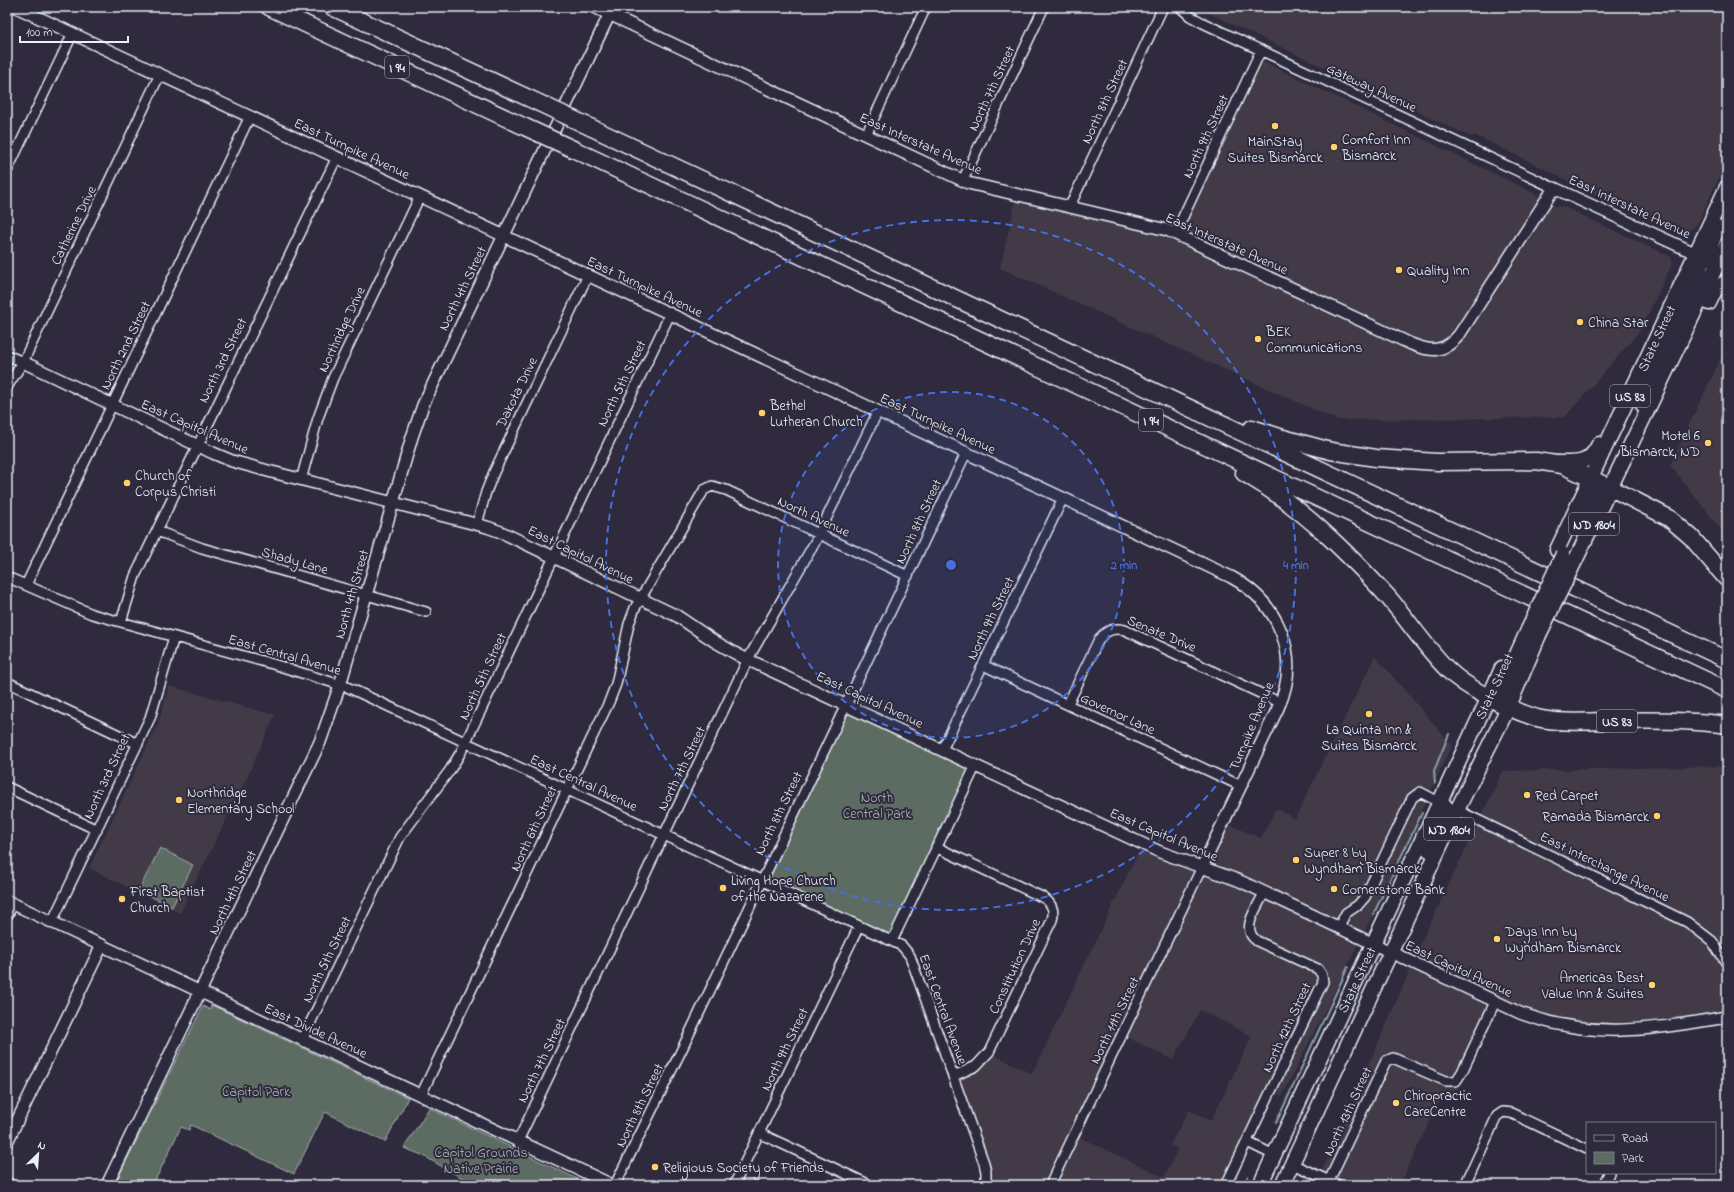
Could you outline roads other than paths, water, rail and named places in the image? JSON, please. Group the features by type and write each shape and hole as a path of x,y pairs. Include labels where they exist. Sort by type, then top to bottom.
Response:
{"highway":[{"name":"I 94","path":"268,7 1727,690"},
{"name":"I 94","path":"332,7 1727,660"},
{"path":"1102,367 1217,416 1283,438 1331,451 1407,461 1536,460 1554,463 1591,478 1658,512 1676,523 1727,579"},
{"path":"1040,368 1066,383 1238,470 1283,498 1320,528 1358,564 1397,607 1447,670 1468,685 1489,697"},
{"name":"US 83","path":"1489,697 1530,715 1547,720 1568,722 1666,721 1727,725"}],"main road":[{"name":"State Street","path":"1260,1185 1304,1092 1382,949 1418,895 1460,804 1509,706 1521,676 1531,631 1566,555 1580,500 1727,187"},
{"path":"1723,265 1711,254 1710,248 1727,208"},
{"name":"State Street","path":"1282,1185 1350,1040 1419,846 1468,740 1489,697 1531,631 1566,555 1611,488 1723,265 1727,244"},
{"path":"1635,438 1639,419 1654,372 1700,270 1697,253"},
{"path":"1635,438 1662,398 1716,288 1727,282"},
{"path":"1554,463 1581,463 1590,460 1596,451 1668,300 1682,285"},
{"path":"1566,555 1592,505 1594,497 1591,478"},
{"path":"1509,706 1505,697 1504,683 1531,631"},
{"path":"1468,740 1469,757 1451,798 1453,807 1460,804 1481,776 1508,725 1517,717 1530,715"},
{"path":"1418,895 1424,862 1446,810 1444,804 1439,802"},
{"path":"1292,1164 1286,1160 1285,1154 1307,1106 1304,1092"},
{"path":"1272,1185 1280,1162 1274,1156"}],"street":[{"name":"East Turnpike Avenue","path":"16,7 1231,577 1245,585 1258,596"},
{"name":"East Interstate Avenue","path":"594,7 612,11 866,135 963,180 974,184 1150,225 1175,234 1411,344 1426,349 1441,349 1448,346 1459,336 1554,188 1723,265"},
{"path":"866,135 926,7"},
{"name":"North 7th Street","path":"963,180 1044,7"},
{"name":"North 8th Street","path":"1070,206 1163,7"},
{"name":"Gateway Avenue","path":"1180,7 1196,20 1554,188"},
{"name":"North 4th Street","path":"107,1185 305,775 324,732 340,685 393,503 424,405 612,11"},
{"path":"7,171 73,33"},
{"name":"North 9th Street","path":"1175,234 1261,50"},
{"name":"Catherine Drive","path":"7,387 23,362 160,74"},
{"name":"North 2nd Street","path":"26,585 250,116"},
{"name":"North 3rd Street","path":"121,622 131,586 337,157"},
{"name":"Northridge Drive","path":"301,480 318,418 333,378 420,196"},
{"name":"Dakota Drive","path":"477,524 486,492 494,472 588,275"},
{"name":"North 5th Street","path":"302,1040 400,837 450,770 466,742 670,314"},
{"name":"East Capitol Avenue","path":"7,354 198,446 243,464 477,524 501,532 677,616 722,646 845,705 1160,852 1231,878 1495,1002 1540,1020 1564,1026 1598,1030 1643,1030 1727,1017"},
{"name":"North 7th Street","path":"518,1141 748,659 819,533 878,411"},
{"name":"North 8th Street","path":"614,1185 683,1047 761,880 966,453"},
{"name":"North Avenue","path":"708,487 716,486 726,490 908,576"},
{"name":"North 6th Street","path":"421,1095 614,690 629,624 640,598 700,494 708,487"},
{"name":"North 9th Street","path":"942,750 1063,498"},
{"name":"Shady Lane","path":"157,531 182,542 426,612"},
{"name":"East Central Avenue","path":"7,577 86,612 340,685 466,742 902,946 910,956 954,1076 984,1163 986,1185"},
{"name":"Turnpike Avenue","path":"1202,867 1281,703 1288,671 1285,643 1274,616 1258,596"},
{"name":"Senate Drive","path":"1068,704 1099,640 1106,632 1115,628 1125,630 1281,703"},
{"name":"North 3rd Street","path":"52,922 138,744 152,711 174,637"},
{"name":"Governor Lane","path":"983,665 1241,786"},
{"path":"7,682 138,744"},
{"path":"892,941 976,765"},
{"path":"7,787 97,830"},
{"path":"1338,928 1346,913 1358,905 1365,897 1412,798 1420,792 1439,802"},
{"name":"East Interchange Avenue","path":"1460,804 1687,922 1712,941 1720,951 1727,964"},
{"name":"Constitution Drive","path":"936,847 1044,898 1051,904 1054,912 1052,920 989,1052 976,1066 954,1076"},
{"name":"North 11th Street","path":"1050,1185 1202,867"},
{"name":"North 12th Street","path":"1226,1185 1318,993 1323,978 1320,972 1315,968 1258,941 1251,936 1248,929 1249,925 1264,893"},
{"path":"7,916 10,903"},
{"name":"East Divide Avenue","path":"10,903 614,1185"},
{"name":"North 9th Street","path":"734,1185 859,926"},
{"path":"7,1142 102,945"},
{"name":"North 13th Street","path":"1328,1183 1384,1064 1390,1058 1398,1059 1446,1081 1453,1082 1459,1078 1495,1002"},
{"path":"1465,1185 1497,1116 1503,1112 1511,1113 1586,1149"},
{"path":"759,1133 870,1185"},
{"path":"1247,1142 1274,1156"},
{"path":"1292,1164 1328,1183 1339,1185"},
{"path":"1603,1185 1608,1174"},
{"path":"7,1182 11,1185"}],"waterway":[{"path":"1435,783 1434,771 1449,734"},
{"path":"1373,915 1422,813"},
{"path":"1276,1123 1348,967"},
{"path":"1244,1185 1248,1176"}],"place":[{"name":"MainStay Suites Bismarck","path":"1275,126"},
{"name":"Comfort Inn Bismarck","path":"1334,147"},
{"name":"Quality Inn","path":"1399,270"},
{"name":"China Star","path":"1580,322"},
{"name":"BEK Communications","path":"1258,339"},
{"name":"Bethel Lutheran Church","path":"762,413"},
{"name":"Motel 6 Bismarck, ND","path":"1708,443"},
{"name":"Church of Corpus Christi","path":"127,483"},
{"name":"La Quinta Inn & Suites Bismarck","path":"1369,714"},
{"name":"Red Carpet","path":"1527,795"},
{"name":"Northridge Elementary School","path":"179,800"},
{"name":"Ramada Bismarck","path":"1657,816"},
{"name":"Super 8 by Wyndham Bismarck","path":"1296,860"},
{"name":"Living Hope Church of the Nazarene","path":"723,888"},
{"name":"Cornerstone Bank","path":"1334,889"},
{"name":"First Baptist Church","path":"122,899"},
{"name":"Days Inn by Wyndham Bismarck","path":"1497,939"},
{"name":"Americas Best Value Inn & Suites","path":"1652,985"},
{"name":"Chiropractic CareCentre","path":"1396,1103"},
{"name":"Religious Society of Friends","path":"655,1167"}],"park label":[{"name":"North Central Park","path":"877,806"},
{"name":"Capitol Park","path":"256,1091"},
{"name":"Capitol Grounds Native Prairie","path":"481,1160"}]}
